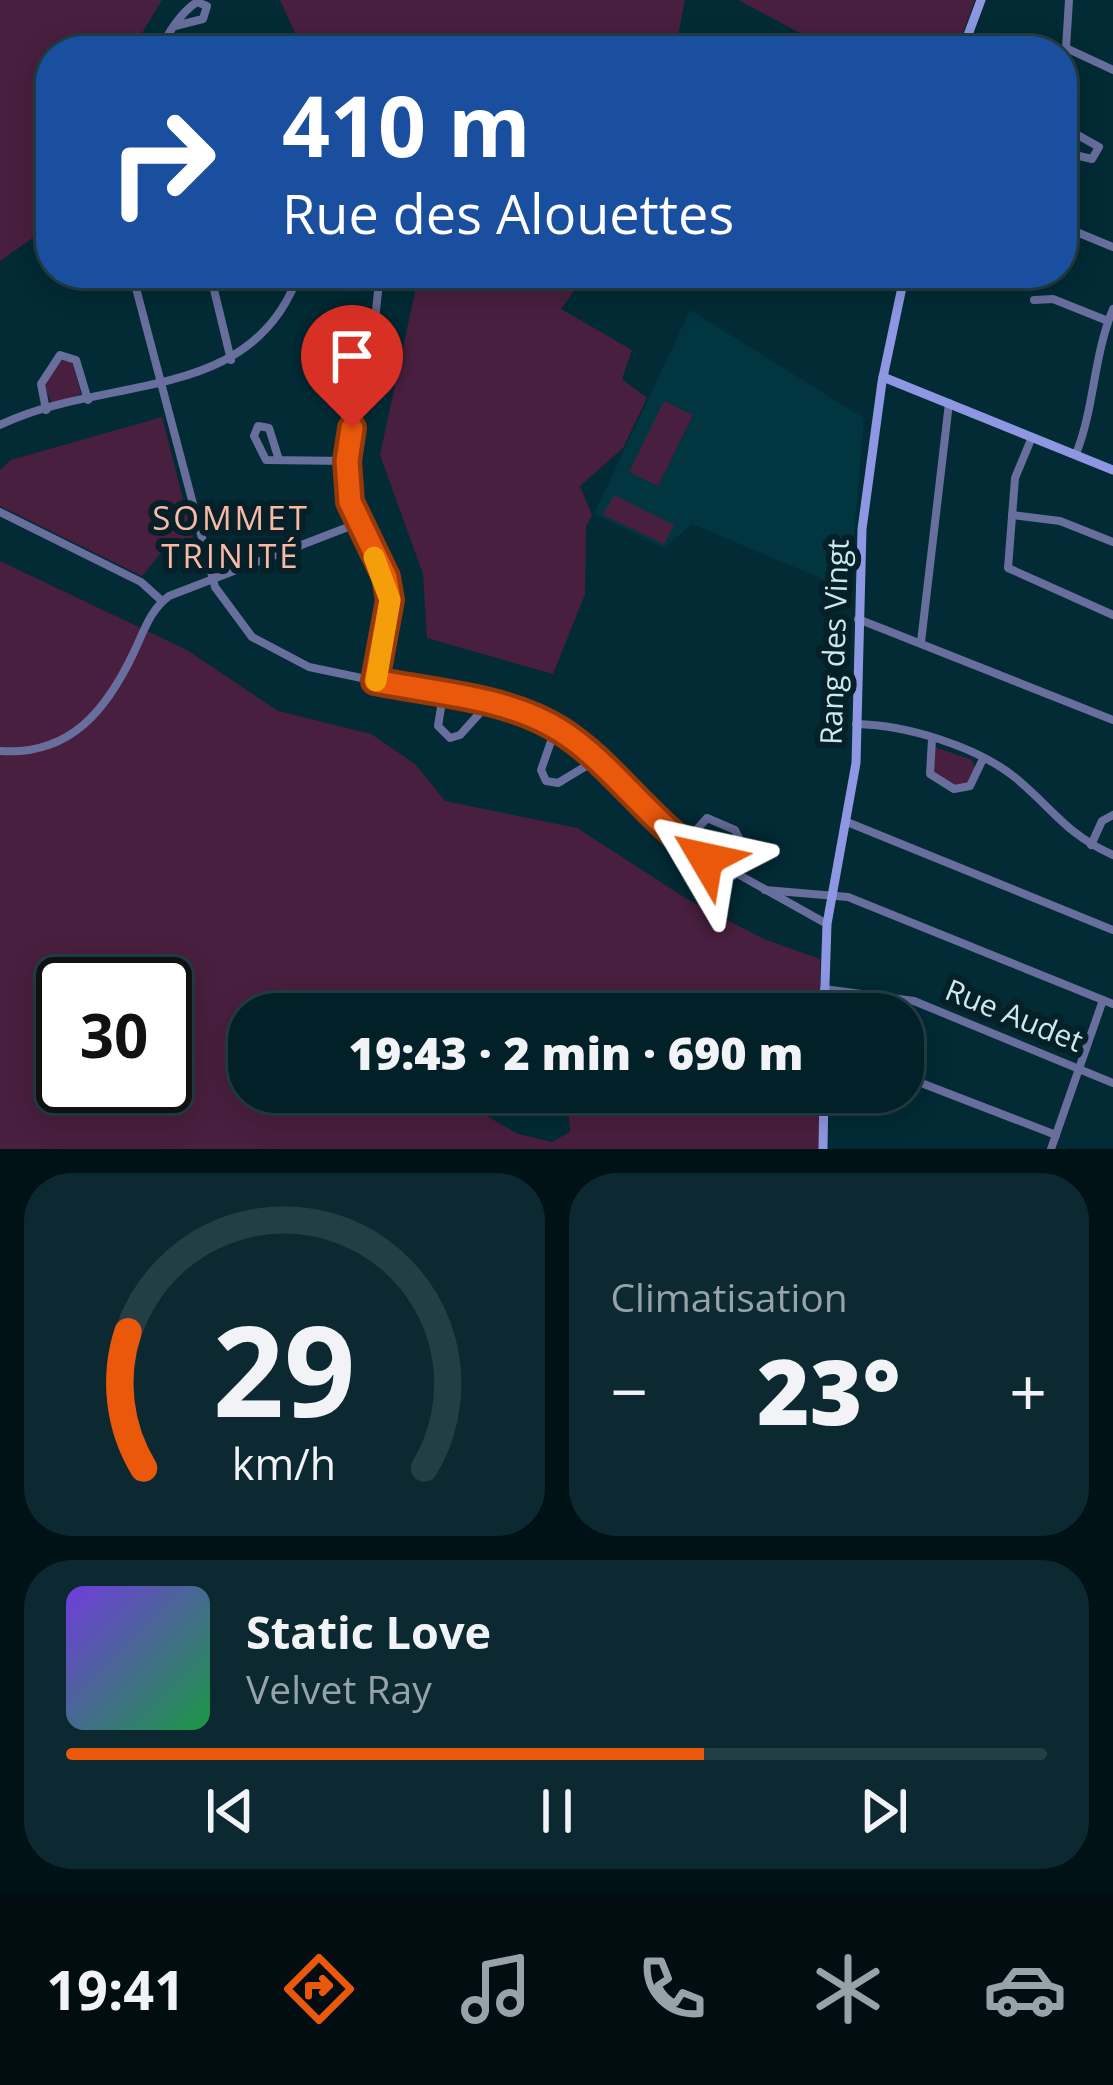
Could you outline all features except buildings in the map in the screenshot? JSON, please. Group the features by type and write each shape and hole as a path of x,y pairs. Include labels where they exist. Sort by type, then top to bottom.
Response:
{"street":[{"path":"967,36 980,0"},
{"path":"1066,36 1069,0"},
{"path":"170,36 176,26"},
{"path":"1077,53 1113,70"},
{"path":"1077,135 1099,147 1092,159 1077,156"},
{"path":"1077,232 1113,247"},
{"path":"136,288 212,578 232,615 268,650 309,668 488,704 556,728 596,760 653,821 684,844 733,876 826,924"},
{"path":"214,288 231,360"},
{"path":"0,425 231,360 275,322 291,288"},
{"path":"375,681 389,591 356,524 347,461 370,367 378,288"},
{"name":"Rang des Vingt","path":"824,993 826,924 847,822 856,724 862,530 883,377 902,288"},
{"path":"1034,300 1053,299 1108,321"},
{"path":"1076,454 1091,414 1095,361 1113,309"},
{"path":"46,410 41,382 53,360 62,354 77,362 88,400"},
{"path":"883,377 1113,470"},
{"path":"921,642 950,403"},
{"path":"279,460 268,428 258,426 254,434 261,455 279,460 347,461"},
{"path":"1032,437 1017,470 1006,563 1011,573 1113,615"},
{"path":"0,512 141,582 162,601"},
{"path":"1012,515 1055,520 1113,542"},
{"path":"0,751 44,747 86,726 112,696 162,601 356,524"},
{"path":"857,618 1113,721"},
{"path":"442,695 438,728 450,738 460,735 488,704"},
{"path":"856,724 892,727 982,760 1014,777 1059,824 1113,855"},
{"path":"556,728 541,770 546,782 558,783 596,760"},
{"path":"932,740 929,774 953,789 970,786 982,760"},
{"path":"1091,845 1102,821 1113,815"},
{"path":"684,844 709,818 735,830 740,840 733,876"},
{"path":"847,822 1113,930"},
{"path":"752,886 862,902 1108,1002 1076,1068 1051,1149"},
{"name":"Rue Audet","path":"824,989 914,1001 1113,1083"},
{"path":"924,1084 1056,1135"},
{"path":"823,1149 824,1113"}],"shaded area":[{"path":"0,0 162,0 140,36 36,36 36,236 0,261"},
{"path":"280,0 685,0 678,36 296,36"},
{"path":"738,0 975,0 962,36 806,36"},
{"path":"416,288 576,288 561,309 632,350 622,379 647,398 623,448 580,486 592,515 586,527 585,594 553,674 427,638 423,574 380,455"},
{"path":"690,310 864,418 849,590 692,524 664,548 594,514"},
{"path":"67,359 73,364 81,394 52,404 44,386 56,363"},
{"path":"664,401 693,415 658,486 629,472"},
{"path":"162,417 193,538 164,549 142,576 0,506 0,470 11,460"},
{"path":"614,495 674,525 664,544 603,515"},
{"path":"0,561 187,650 278,711 371,734 415,764 445,801 577,828 687,899 764,939 820,959 820,993 228,993 228,1113 482,1113 518,1134 552,1142 570,1132 569,1113 820,1113 819,1149 0,1149"},
{"path":"935,747 972,760 975,768 968,783 956,786 932,772"}],"slow traffic":[{"path":"374,557 386,577 390,600 376,681"}],"district":[{"name":"SOMMET TRINITÉ","path":"231,537"}],"route":[{"path":"352,428 347,461 350,502 356,524 386,577 390,600 375,681 538,718 579,744 653,821 706,859"}]}
